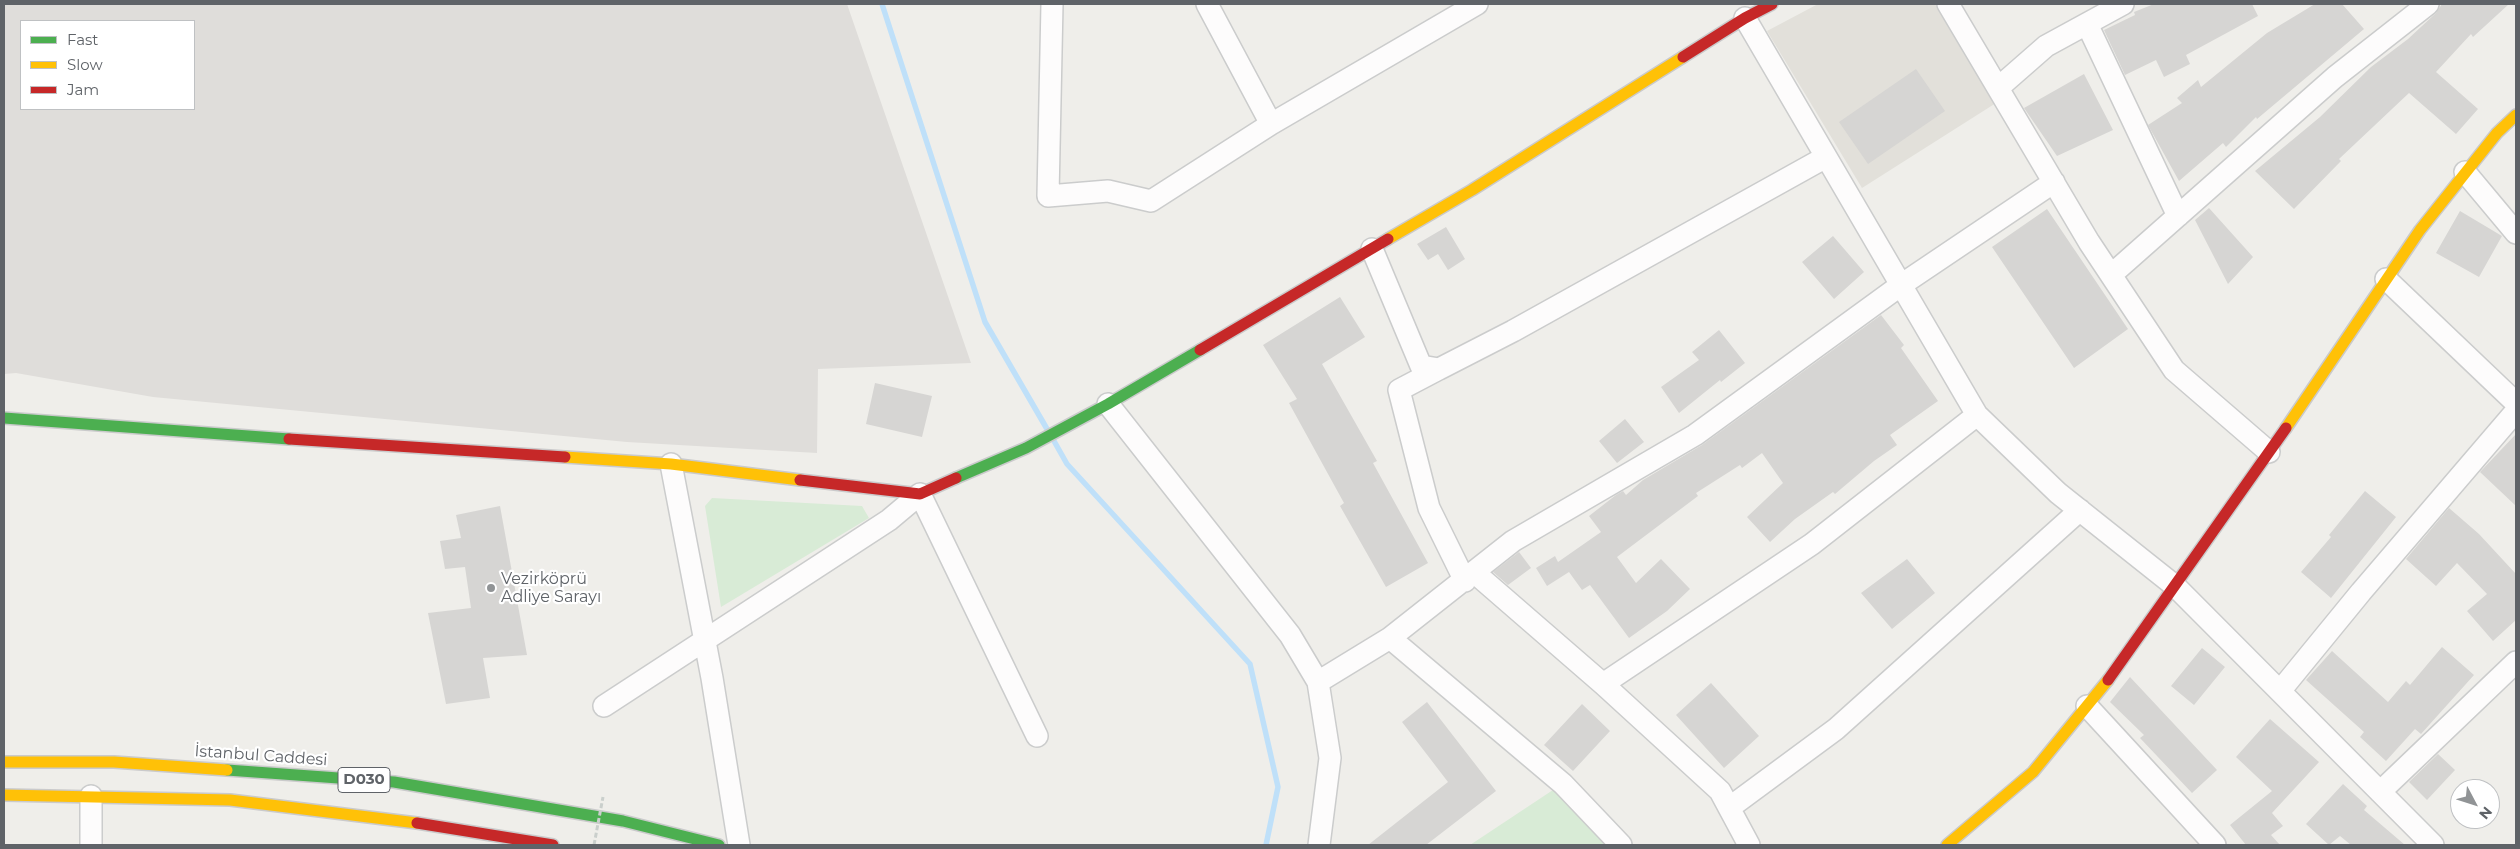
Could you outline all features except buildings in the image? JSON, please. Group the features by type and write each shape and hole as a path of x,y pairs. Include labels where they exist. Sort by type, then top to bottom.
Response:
{"street":[{"path":"1052,4 1048,196 1108,191 1151,201 1271,124 1477,4"},
{"path":"1207,4 1271,124"},
{"path":"604,706 889,520 920,494 1026,448 1108,404 1472,190 1745,18 1772,4"},
{"path":"1948,4 2111,275 2174,370 2269,452"},
{"path":"1998,88 2046,46 2123,4"},
{"path":"2111,275 2335,77 2428,4"},
{"path":"1745,18 1977,415 2058,493 2175,586 2433,845"},
{"path":"2087,24 2178,216"},
{"path":"1947,845 2033,772 2109,680 2269,452 2420,230 2497,133 2516,115"},
{"path":"1749,845 1720,791 1603,684 1470,577 1429,508 1399,390 1513,331 1826,157"},
{"path":"2465,172 2516,233"},
{"path":"1318,682 1390,638 1470,577 1512,541 1695,435 1901,285 2054,182"},
{"path":"1372,249 1421,366 1439,369"},
{"path":"2386,279 2516,403"},
{"path":"1108,404 1290,635 1318,682 1330,758 1319,845"},
{"path":"2280,691 2361,592 2516,411"},
{"path":"1603,684 1812,544 1977,415"},
{"path":"4,418 160,431 671,464 920,494"},
{"path":"671,464 739,845"},
{"path":"920,494 1037,736"},
{"path":"1729,808 1836,729 2080,510"},
{"path":"1390,638 1563,784 1621,845"},
{"path":"2380,792 2516,662"},
{"path":"2087,706 2215,845"},
{"name":"İstanbul Caddesi","path":"4,762 114,762 394,782 623,821 719,845"},
{"name":"D030","path":"4,795 230,800 432,825 553,845"},
{"path":"91,845 92,796"}],"path":[{"path":"594,845 604,797"}],"shaded area":[{"path":"4,4 847,4 971,363 818,369 817,453 627,442 153,397 16,373 4,374"},
{"path":"1818,4 1935,4 1996,103 1862,188 1767,31"}],"green space":[{"path":"712,498 862,506 869,518 721,607 705,506"},
{"path":"1559,786 1613,845 1470,845"}],"waterway":[{"path":"882,4 985,322 1047,429"},
{"path":"1054,441 1067,464 1250,664 1278,787 1266,845"}],"traffic: fast":[{"path":"956,478 1026,448 1108,404 1200,350"},
{"path":"4,418 289,439"},
{"path":"227,770 394,782 623,821 719,845"}],"traffic: slow":[{"path":"1388,239 1472,190 1683,57"},
{"path":"2286,428 2420,230 2497,133 2516,115"},
{"path":"565,457 671,464 800,480"},
{"path":"1947,845 2033,772 2108,680"},
{"path":"4,762 114,762 227,770"},
{"path":"4,795 230,800 417,823"}],"traffic: jam":[{"path":"1683,57 1745,18 1772,4"},
{"path":"1200,350 1388,239"},
{"path":"2108,680 2286,428"},
{"path":"289,439 565,457"},
{"path":"800,480 920,494 956,478"},
{"path":"417,823 553,845"}],"place":[{"name":"Vezirköprü Adliye Sarayı","path":"491,588"}]}
